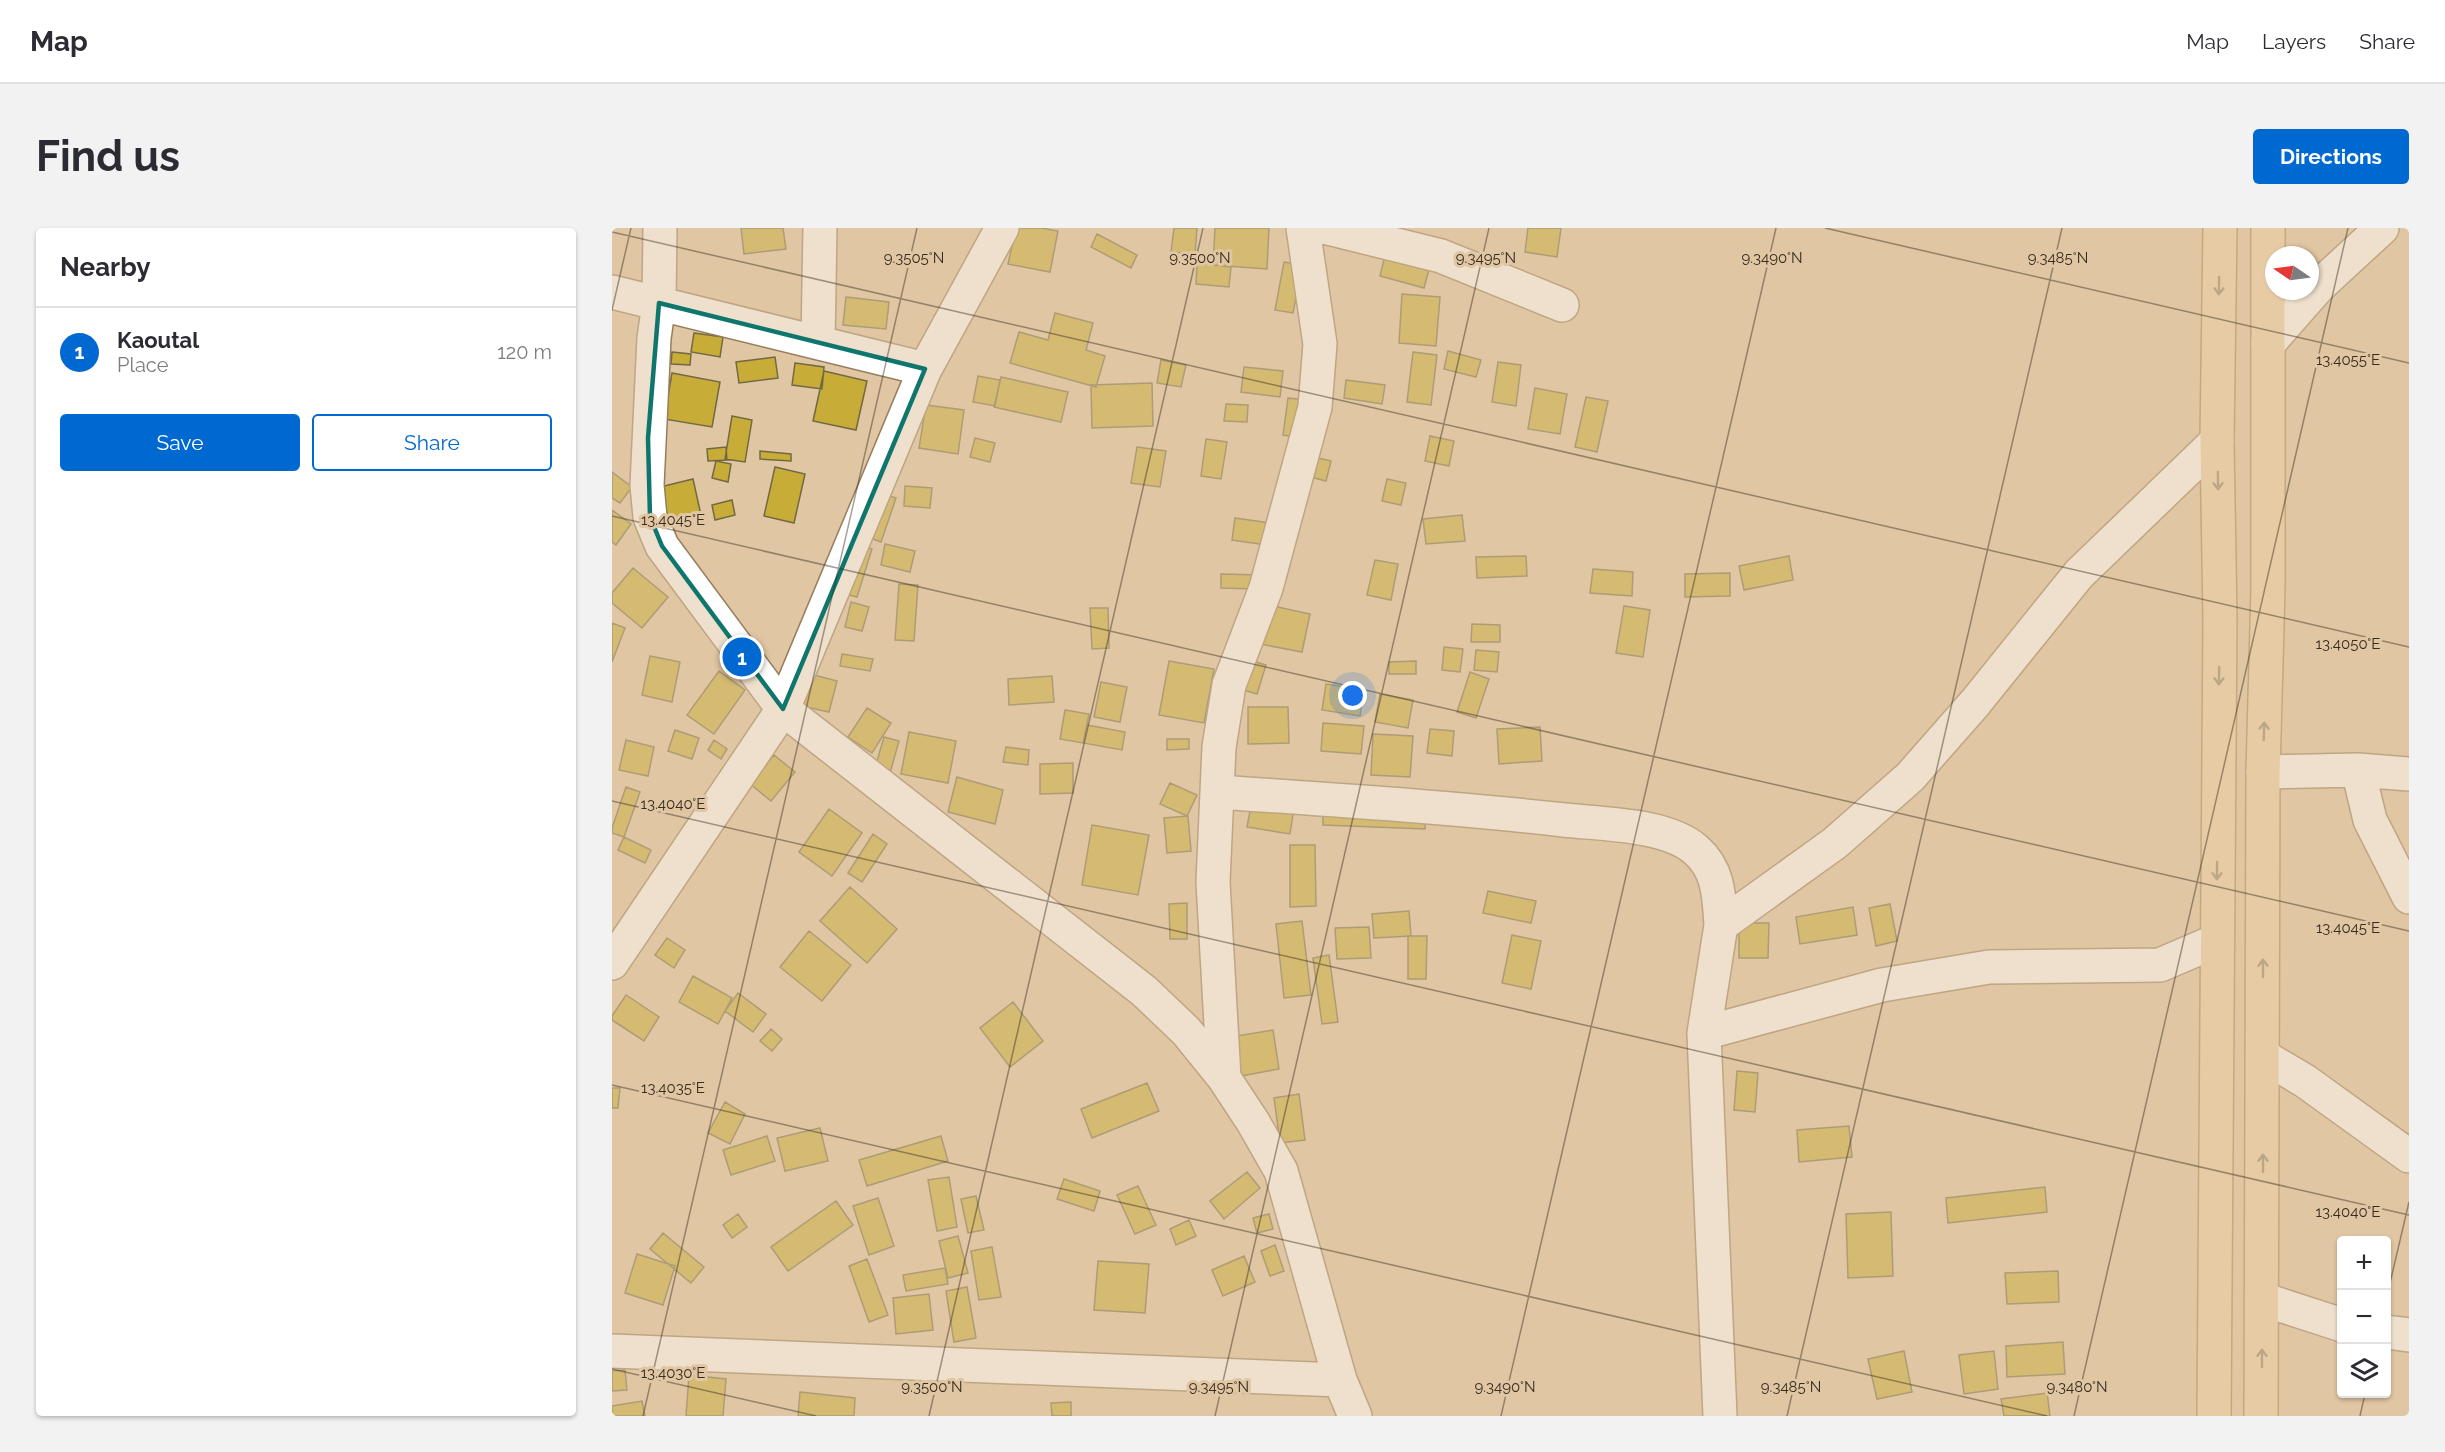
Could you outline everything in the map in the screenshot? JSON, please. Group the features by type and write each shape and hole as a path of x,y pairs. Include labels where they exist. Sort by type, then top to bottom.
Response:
{"main road":[{"path":"2214,1416 2220,619 2217,441 2220,228"},
{"path":"2261,1416 2263,772 2268,589 2268,228"}],"street":[{"path":"660,228 659,303 654,338 647,485 650,517 662,546 783,709 1144,991 1186,1031 1224,1078 1253,1122 1281,1172 1340,1380 1354,1416"},
{"path":"818,342 820,228"},
{"path":"612,963 624,925 783,709 925,369 1002,228"},
{"path":"1224,1078 1213,882 1219,747 1229,685 1266,588 1315,407 1320,345 1303,228"},
{"path":"1328,228 1441,256 1562,305"},
{"path":"2268,344 2318,287 2382,228"},
{"path":"612,292 925,369"},
{"path":"1721,925 1835,843 1910,777 1975,703 2079,574 2217,441"},
{"path":"2358,770 2370,820 2409,897"},
{"path":"2263,772 2358,770 2409,774"},
{"path":"1218,792 1486,811 1635,828 1671,836 1694,848 1709,864 1718,886 1721,925 1704,1033 1720,1416"},
{"path":"1704,1033 1882,985 1989,967 2160,965 2216,941"},
{"path":"2263,1056 2305,1081 2409,1156"},
{"path":"2262,1299 2337,1323"},
{"path":"2391,1333 2409,1335"},
{"path":"612,1352 1340,1380"}],"highlighted area":[{"path":"659,303 925,369 783,709 662,546 650,517 648,438"}],"building":[{"path":"741,228 783,228 786,249 744,254"},
{"path":"1016,228 1058,231 1050,272 1008,264"},
{"path":"1174,228 1197,228 1195,254 1171,252"},
{"path":"1215,228 1269,228 1267,269 1213,265"},
{"path":"1528,228 1561,228 1557,257 1525,252"},
{"path":"1097,234 1137,255 1131,268 1091,247"},
{"path":"1387,247 1432,258 1424,288 1380,276"},
{"path":"1284,262 1302,265 1293,313 1275,310"},
{"path":"1197,263 1231,267 1229,287 1196,284"},
{"path":"1402,294 1440,297 1436,346 1399,343"},
{"path":"846,297 889,302 886,329 843,325"},
{"path":"1055,313 1093,323 1086,350 1105,356 1096,387 1010,363 1019,332 1048,340"},
{"path":"694,333 723,337 720,357 691,352"},
{"path":"1448,351 1481,360 1476,377 1444,369"},
{"path":"672,352 691,354 690,365 671,364"},
{"path":"1413,352 1437,355 1431,405 1407,402"},
{"path":"775,357 778,378 739,383 736,362"},
{"path":"1161,360 1186,365 1181,387 1157,383"},
{"path":"1498,362 1521,365 1516,406 1492,402"},
{"path":"795,363 824,367 822,389 792,385"},
{"path":"1244,367 1283,371 1280,397 1241,392"},
{"path":"824,371 867,381 856,430 813,421"},
{"path":"672,373 720,382 712,427 664,419"},
{"path":"978,376 1000,380 995,406 973,402"},
{"path":"1001,377 1068,392 1061,422 994,407"},
{"path":"1346,380 1385,385 1382,404 1344,398"},
{"path":"1152,383 1153,426 1092,428 1091,385"},
{"path":"1535,388 1567,394 1560,434 1528,429"},
{"path":"1586,397 1608,401 1597,452 1575,447"},
{"path":"1288,398 1307,400 1302,438 1283,435"},
{"path":"1226,404 1248,405 1247,422 1224,421"},
{"path":"926,405 964,410 958,454 919,448"},
{"path":"732,416 752,420 745,462 725,459"},
{"path":"1430,436 1454,441 1449,466 1425,461"},
{"path":"975,438 995,443 990,462 970,457"},
{"path":"1206,439 1227,442 1221,479 1201,476"},
{"path":"726,447 727,460 708,461 707,449"},
{"path":"1137,447 1166,451 1160,487 1131,483"},
{"path":"760,451 791,454 791,461 760,459"},
{"path":"1318,458 1331,461 1326,481 1314,478"},
{"path":"716,461 731,464 728,482 712,478"},
{"path":"775,467 805,474 794,523 764,516"},
{"path":"612,472 632,487 620,503 612,498"},
{"path":"693,479 701,515 668,523 660,487"},
{"path":"1387,479 1406,483 1401,505 1382,501"},
{"path":"905,486 932,488 930,508 904,506"},
{"path":"877,492 896,498 881,542 862,535"},
{"path":"732,500 735,515 715,520 712,505"},
{"path":"612,510 631,524 616,545 612,542"},
{"path":"1462,515 1465,541 1426,544 1423,519"},
{"path":"1235,518 1270,523 1266,545 1232,540"},
{"path":"857,544 872,549 857,597 842,593"},
{"path":"885,544 915,551 910,572 881,565"},
{"path":"1526,556 1527,576 1477,578 1476,557"},
{"path":"1789,556 1793,580 1744,590 1739,566"},
{"path":"1375,560 1398,564 1391,600 1367,595"},
{"path":"633,568 668,597 642,628 612,603 612,593"},
{"path":"1593,569 1633,572 1632,596 1590,593"},
{"path":"1730,573 1730,596 1685,597 1685,574"},
{"path":"1221,574 1258,575 1257,589 1221,588"},
{"path":"899,584 918,585 914,641 895,640"},
{"path":"851,602 869,607 862,631 845,627"},
{"path":"1264,604 1310,614 1302,652 1255,643"},
{"path":"1624,606 1650,610 1643,657 1616,653"},
{"path":"1090,608 1108,608 1109,648 1092,649"},
{"path":"612,623 625,628 612,662"},
{"path":"1472,624 1500,625 1500,642 1471,642"},
{"path":"1444,647 1463,649 1460,672 1442,670"},
{"path":"1476,650 1499,652 1497,672 1474,670"},
{"path":"842,654 873,659 870,671 840,666"},
{"path":"650,656 680,662 672,702 642,695"},
{"path":"1246,659 1266,665 1257,694 1237,688"},
{"path":"1169,661 1214,669 1204,723 1159,715"},
{"path":"1416,661 1416,674 1389,674 1389,662"},
{"path":"719,671 745,690 714,734 687,715"},
{"path":"1470,672 1489,679 1476,718 1457,712"},
{"path":"810,674 837,681 829,712 802,706"},
{"path":"1052,676 1054,702 1009,705 1008,679"},
{"path":"1101,682 1127,687 1120,722 1094,717"},
{"path":"1326,684 1364,690 1360,716 1322,710"},
{"path":"1380,694 1413,700 1408,728 1375,722"},
{"path":"1248,707 1288,707 1289,743 1248,744"},
{"path":"867,708 891,723 872,753 848,737"},
{"path":"1065,710 1089,714 1083,743 1060,739"},
{"path":"1323,723 1364,726 1361,754 1321,751"},
{"path":"1087,725 1125,732 1122,750 1083,743"},
{"path":"1540,727 1542,761 1499,764 1497,729"},
{"path":"1430,729 1454,731 1452,756 1427,753"},
{"path":"675,730 699,738 692,759 668,751"},
{"path":"909,732 956,741 948,783 901,774"},
{"path":"1373,734 1413,736 1410,777 1371,775"},
{"path":"884,737 899,741 890,773 875,768"},
{"path":"1167,739 1189,739 1189,749 1167,750"},
{"path":"626,740 654,747 648,776 619,770"},
{"path":"714,740 727,749 721,759 708,750"},
{"path":"1006,747 1029,750 1028,765 1003,762"},
{"path":"774,755 795,772 771,801 750,784"},
{"path":"1073,763 1073,793 1040,794 1040,764"},
{"path":"957,777 1003,790 995,824 948,812"},
{"path":"1170,783 1197,795 1187,816 1160,804"},
{"path":"626,787 640,792 624,837 612,833 612,828"},
{"path":"1252,801 1294,808 1290,834 1247,827"},
{"path":"1323,806 1426,809 1425,829 1323,825"},
{"path":"829,809 862,833 832,876 799,852"},
{"path":"1188,816 1191,851 1167,853 1164,818"},
{"path":"1092,825 1149,835 1138,895 1082,885"},
{"path":"873,834 887,844 862,882 848,873"},
{"path":"624,837 651,850 645,863 618,850"},
{"path":"1290,845 1315,845 1316,906 1290,907"},
{"path":"850,887 897,929 867,963 820,921"},
{"path":"1488,891 1536,901 1531,923 1483,913"},
{"path":"1187,903 1187,939 1170,939 1169,904"},
{"path":"1890,904 1897,941 1876,946 1869,908"},
{"path":"1853,907 1857,935 1800,944 1796,917"},
{"path":"1409,911 1411,936 1374,938 1372,914"},
{"path":"1302,921 1311,995 1284,998 1276,924"},
{"path":"1739,923 1769,923 1768,958 1739,958"},
{"path":"1369,927 1371,958 1337,959 1335,928"},
{"path":"809,931 851,965 822,1001 780,967"},
{"path":"1512,935 1541,941 1531,989 1502,983"},
{"path":"1408,936 1427,936 1426,979 1408,979"},
{"path":"667,938 685,950 674,968 655,955"},
{"path":"1329,955 1338,1022 1322,1024 1313,958"},
{"path":"693,976 732,998 718,1024 679,1002"},
{"path":"738,993 766,1014 753,1032 725,1011"},
{"path":"626,995 659,1017 644,1041 612,1020 612,1016"},
{"path":"1013,1002 1043,1041 1010,1067 980,1028"},
{"path":"771,1029 782,1039 772,1051 760,1041"},
{"path":"1273,1030 1279,1069 1236,1077 1230,1037"},
{"path":"1737,1071 1758,1073 1755,1112 1734,1110"},
{"path":"1147,1083 1159,1111 1092,1138 1081,1109"},
{"path":"612,1088 620,1088 618,1108 612,1108"},
{"path":"1299,1094 1305,1140 1280,1143 1274,1098"},
{"path":"725,1102 745,1114 730,1144 708,1133"},
{"path":"1849,1126 1852,1157 1799,1162 1797,1130"},
{"path":"820,1128 828,1161 785,1171 777,1138"},
{"path":"767,1136 775,1161 731,1175 723,1150"},
{"path":"941,1136 948,1161 867,1186 859,1160"},
{"path":"1247,1172 1260,1188 1224,1219 1210,1201"},
{"path":"949,1177 957,1227 937,1231 928,1180"},
{"path":"1064,1179 1100,1191 1094,1211 1057,1199"},
{"path":"1138,1186 1156,1225 1135,1234 1117,1195"},
{"path":"2045,1187 2047,1212 1948,1223 1946,1198"},
{"path":"976,1196 984,1230 968,1233 961,1199"},
{"path":"878,1198 894,1246 869,1255 853,1206"},
{"path":"836,1201 853,1225 788,1271 771,1247"},
{"path":"1891,1212 1893,1276 1848,1278 1846,1214"},
{"path":"738,1214 747,1227 732,1238 723,1225"},
{"path":"1269,1214 1273,1229 1257,1233 1253,1218"},
{"path":"1189,1220 1196,1236 1176,1245 1170,1229"},
{"path":"663,1233 704,1267 691,1283 650,1249"},
{"path":"958,1236 968,1273 948,1278 939,1241"},
{"path":"1275,1245 1284,1271 1270,1276 1261,1251"},
{"path":"992,1247 1001,1297 979,1300 971,1251"},
{"path":"637,1254 675,1266 663,1305 625,1293"},
{"path":"1244,1256 1255,1282 1223,1296 1212,1270"},
{"path":"867,1259 888,1315 869,1322 849,1266"},
{"path":"1098,1261 1149,1264 1145,1313 1094,1310"},
{"path":"945,1268 948,1284 906,1291 903,1275"},
{"path":"2058,1271 2059,1302 2007,1304 2005,1273"},
{"path":"967,1287 976,1338 954,1342 946,1291"},
{"path":"929,1294 933,1330 896,1334 893,1298"},
{"path":"2063,1342 2065,1374 2007,1377 2006,1346"},
{"path":"1904,1351 1912,1392 1877,1399 1868,1359"},
{"path":"1994,1351 1998,1389 1964,1394 1959,1355"},
{"path":"625,1370 627,1390 612,1391 612,1371"},
{"path":"689,1375 726,1379 723,1416 686,1416"},
{"path":"800,1392 855,1398 854,1416 798,1416"},
{"path":"2047,1393 2050,1416 2004,1416 2001,1399"},
{"path":"642,1401 645,1416 612,1416 612,1406"},
{"path":"1071,1402 1071,1416 1052,1416 1051,1403"}],"place":[{"name":"Kaoutal","path":"742,657"}]}
